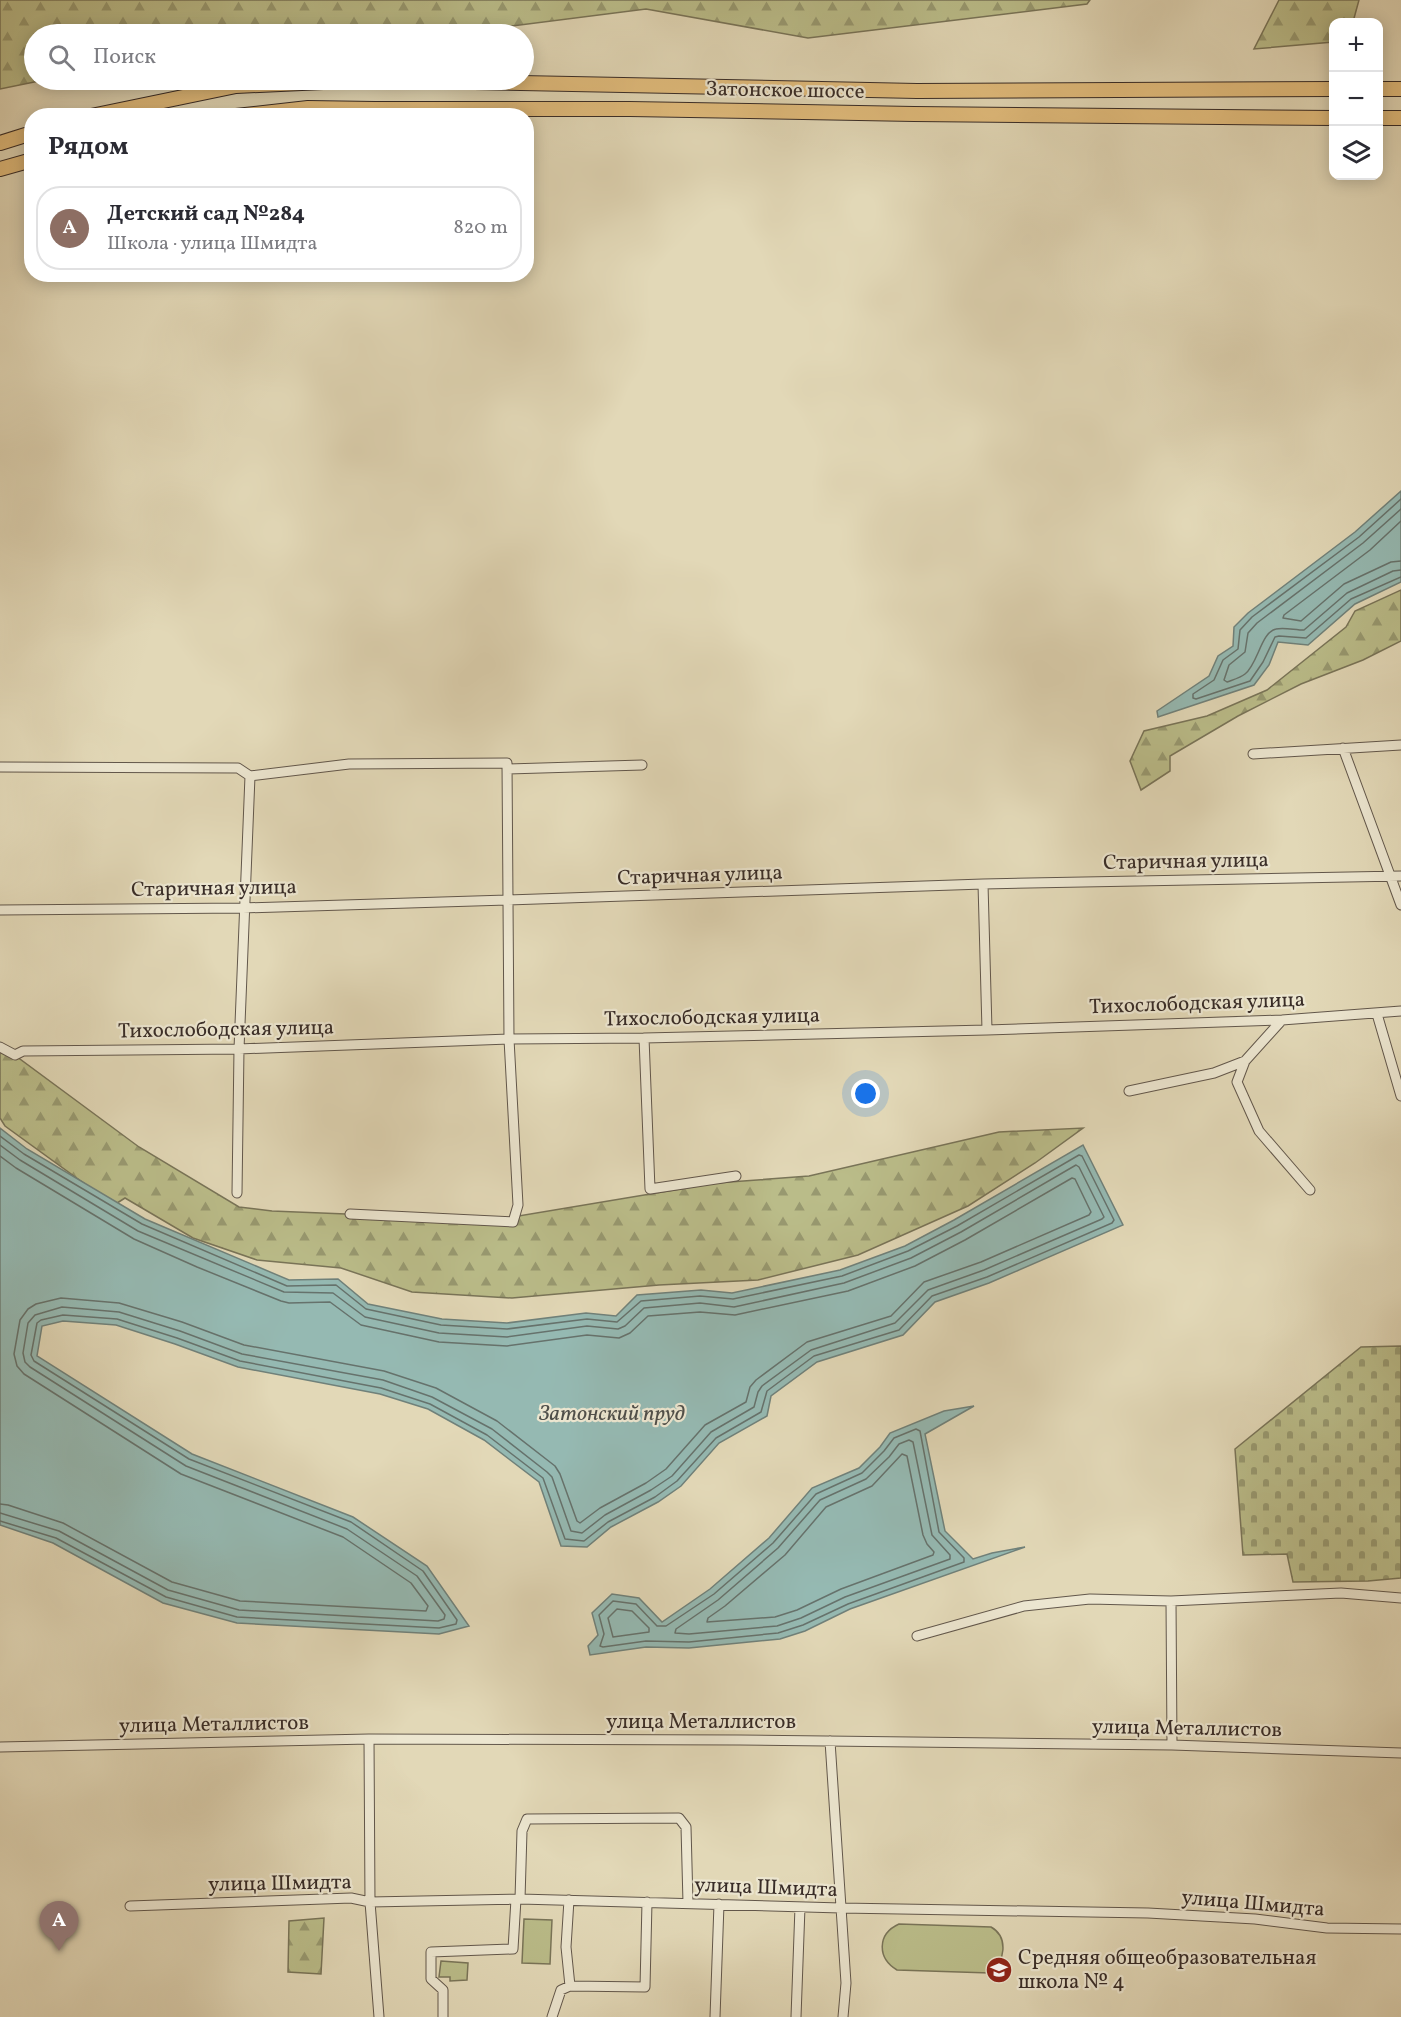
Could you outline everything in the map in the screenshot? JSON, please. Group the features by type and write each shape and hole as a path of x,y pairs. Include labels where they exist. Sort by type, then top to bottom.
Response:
{"main road":[{"name":"Затонское шоссе","path":"534,83 916,91 1329,89"},
{"path":"1383,89 1401,89"},
{"path":"130,108 217,90"},
{"name":"Затонское шоссе","path":"308,108 375,108"},
{"name":"Затонское шоссе","path":"534,109 1329,118"},
{"path":"1383,118 1401,118"},
{"path":"0,143 24,136"},
{"path":"0,169 24,162"}],"street":[{"path":"1253,754 1401,745"},
{"path":"1343,748 1401,905"},
{"path":"0,767 238,768 250,776 350,764 642,765"},
{"path":"350,1214 513,1222 518,1204 509,1040 507,766"},
{"path":"237,1193 238,1049 250,776"},
{"name":"Старичная улица","path":"0,910 243,908 983,884 1401,876"},
{"path":"983,884 987,1030"},
{"name":"Тихослободская улица","path":"0,1047 15,1055 23,1052 238,1049 509,1040 987,1030 1282,1020 1401,1011"},
{"path":"1377,1014 1401,1096"},
{"path":"1282,1020 1245,1061 1237,1082 1259,1131 1310,1190"},
{"path":"644,1038 650,1189 736,1176"},
{"path":"1129,1091 1214,1073 1245,1061"},
{"path":"917,1636 1024,1606 1090,1599 1171,1601 1341,1593 1401,1598"},
{"path":"1171,1601 1172,1745"},
{"path":"369,1739 370,1902 379,2017 390,2017"},
{"name":"улица Металлистов","path":"0,1748 369,1739 1172,1745 1401,1753"},
{"path":"830,1741 846,1983 843,2017"},
{"path":"443,2017 443,1990 431,1979 431,1952 513,1949 522,1831 527,1819 679,1818 686,1827 688,1903"},
{"name":"улица Шмидта","path":"130,1906 351,1898 370,1902 518,1899 1148,1913 1255,1919 1328,1928 1401,1929"},
{"path":"569,1900 566,1947 570,1986"},
{"path":"552,2017 561,1990 570,1986 645,1987 647,1902"},
{"path":"715,2017 719,1904"},
{"path":"796,2017 800,1907"}],"green space":[{"path":"0,0 1090,0 1087,4 808,38 646,9 528,24 24,24 24,84 0,89"},
{"path":"1279,0 1359,0 1354,18 1329,18 1329,42 1254,49"},
{"path":"1401,590 1401,641 1363,660 1301,684 1238,716 1170,756 1170,771 1141,790 1130,761 1144,731 1207,716 1267,690 1346,627 1355,611"},
{"path":"0,1050 9,1051 139,1147 239,1207 272,1211 494,1220 716,1183 809,1176 999,1132 1083,1128 1035,1163 968,1206 858,1255 758,1280 659,1285 512,1298 412,1292 341,1268 257,1260 193,1238 125,1198 114,1205 5,1126 0,1118"},
{"path":"1401,1346 1401,1578 1293,1582 1287,1554 1243,1555 1235,1449 1361,1347"},
{"path":"324,1918 321,1974 288,1972 289,1921"},
{"path":"524,1919 552,1920 550,1964 522,1963"},
{"path":"899,1924 991,1927 1001,1937 1002,1957 990,1973 897,1970 886,1959 882,1946 887,1934"},
{"path":"441,1961 468,1963 467,1980 450,1981 450,1977 439,1977"}],"water":[{"path":"1401,491 1401,582 1355,604 1308,645 1278,642 1269,665 1254,685 1158,717 1157,711 1209,676 1218,656 1233,646 1234,627 1248,613 1355,532"},
{"name":"Затонский пруд","path":"0,1128 27,1149 145,1219 289,1280 338,1279 368,1304 442,1319 507,1323 586,1313 616,1316 637,1295 701,1290 732,1293 840,1270 905,1246 1083,1145 1123,1225 989,1283 935,1302 903,1335 817,1362 771,1396 767,1416 719,1443 681,1486 658,1502 611,1527 587,1547 561,1546 539,1482 484,1440 428,1409 380,1394 238,1367 116,1325 63,1321 42,1326 37,1356 192,1454 353,1517 427,1566 469,1626 439,1634 237,1623 163,1603 53,1543 0,1525"},
{"path":"974,1406 925,1434 945,1531 973,1559 1025,1547 850,1609 805,1631 780,1639 689,1648 646,1647 590,1655 588,1646 598,1635 592,1613 612,1594 639,1598 662,1622 710,1589 769,1538 812,1488 859,1468 890,1433 944,1411"}],"place":[{"name":"Детский сад №284","path":"59,1951"},
{"name":"Средняя общеобразовательная школа № 4","path":"999,1970"}]}
